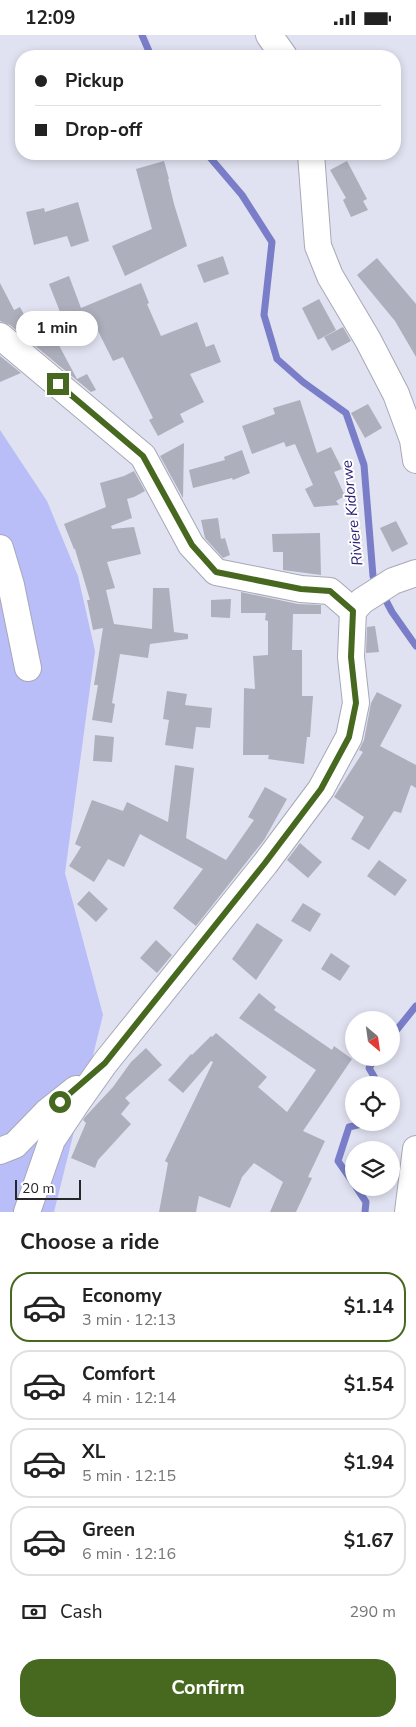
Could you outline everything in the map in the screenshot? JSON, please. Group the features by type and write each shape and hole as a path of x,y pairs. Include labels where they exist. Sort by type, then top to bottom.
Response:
{"street":[{"path":"269,35 280,50"},
{"path":"311,160 318,247 330,276 368,340 396,394 413,440 416,460"},
{"path":"0,336 143,456 192,545 216,572 301,589 330,591 358,606"},
{"path":"0,548 11,585 28,668"},
{"path":"26,1212 52,1140 76,1104 105,1063 321,789 349,737 356,703 351,657 358,606 404,577"},
{"path":"0,1151 15,1145 47,1113 105,1063"},
{"path":"408,1212 416,1149"}],"shaded area":[{"path":"0,430 47,501 78,576 95,651 65,873 103,1015 54,1212 0,1212"}],"building":[{"path":"164,161 174,204 187,246 125,276 112,246 152,229 136,169"},
{"path":"347,161 367,199 363,201 368,210 351,217 343,200 346,198 330,170"},
{"path":"78,202 89,241 71,247 67,236 34,245 26,212 44,208 45,212"},
{"path":"223,256 229,274 204,283 197,265"},
{"path":"377,258 416,304 416,357 395,321 357,275"},
{"path":"69,276 81,308 141,283 149,303 147,304 161,336 197,322 206,347 214,344 221,362 190,374 204,402 180,414 184,422 158,436 149,420 153,418 123,357 113,361 94,323 55,338 77,379 87,374 96,390 91,392 10,325 0,321 0,283 14,310 20,307 33,331 62,317 49,284"},
{"path":"319,299 336,330 318,340 302,308"},
{"path":"343,327 351,341 332,351 324,337"},
{"path":"0,356 21,373 0,382"},
{"path":"300,400 317,453 331,447 342,469 334,472 345,496 336,501 339,505 314,507 305,489 313,485 295,444 286,447 284,442 252,454 242,426 275,414 273,408"},
{"path":"368,404 382,428 365,438 351,413"},
{"path":"184,443 183,498 160,456"},
{"path":"242,450 250,473 233,480 232,478 193,488 189,470 225,460 224,457"},
{"path":"134,471 145,491 127,499 132,518 111,526 112,529 134,527 141,554 107,562 115,588 106,590 114,624 152,629 153,588 169,588 174,632 188,634 188,639 150,644 148,658 120,654 112,703 115,704 112,723 92,720 98,685 94,685 103,628 93,630 87,600 90,600 75,549 64,524 106,507 100,483"},
{"path":"218,518 221,539 225,538 230,555 223,558 205,538 201,520"},
{"path":"396,521 408,544 392,552 380,528"},
{"path":"320,533 321,575 283,570 283,552 273,552 272,534"},
{"path":"241,592 298,604 321,605 321,614 293,614 292,650 302,650 302,696 313,696 310,737 307,737 304,764 268,759 269,755 243,755 244,688 255,689 253,656 268,655 268,621 265,620 266,613 241,613"},
{"path":"231,599 230,618 211,617 211,600"},
{"path":"375,626 379,652 366,653 367,627"},
{"path":"167,691 187,694 185,705 212,708 210,728 196,727 193,749 165,745 169,720 163,719"},
{"path":"377,692 402,705 380,746 416,765 416,788 411,785 401,813 394,811 369,850 351,839 364,817 334,797 363,752 359,750 364,740 371,703"},
{"path":"95,735 114,737 112,762 93,761"},
{"path":"175,765 194,768 186,838 226,860 254,820 248,817 265,787 287,799 264,840 196,926 173,908 203,869 140,834 124,867 108,859 94,882 69,866 81,847 75,844 92,800 123,811 127,802 168,822"},
{"path":"300,843 322,862 308,878 287,860"},
{"path":"379,860 407,880 395,896 367,876"},
{"path":"89,891 108,909 96,922 77,904"},
{"path":"303,903 321,914 310,932 291,921"},
{"path":"257,923 283,940 256,980 232,959"},
{"path":"156,940 172,955 157,973 140,958"},
{"path":"331,953 350,966 340,981 321,969"},
{"path":"259,993 276,1007 274,1010 332,1050 334,1046 345,1054 345,1066 347,1066 303,1131 325,1141 308,1177 312,1178 296,1212 270,1212 283,1182 254,1163 242,1177 230,1208 199,1196 196,1212 159,1212 168,1163 165,1161 213,1062 211,1061 183,1093 168,1080 191,1054 216,1033 267,1077 258,1087 287,1112 316,1070 239,1018"},
{"path":"146,1048 162,1065 125,1098 130,1103 121,1114 131,1124 98,1160 95,1168 71,1158 86,1123 83,1120 85,1117 113,1087 131,1062"}],"waterway":[{"name":"Riviere Kidorwe","path":"142,35 148,50"},
{"name":"Riviere Kidorwe","path":"212,160 242,195 272,242 264,315 277,359 303,382 346,413 364,465 373,576 392,612 416,646"},
{"path":"400,1026 416,1006"},
{"path":"370,1066 369,1068 374,1076"},
{"path":"345,1171 338,1161 348,1131"},
{"path":"362,1196 366,1202 365,1212"}],"route":[{"path":"58,384 143,456 192,545 216,572 301,589 330,591 353,611 351,657 356,703 349,737 321,789 265,863 105,1063 60,1102"}]}
